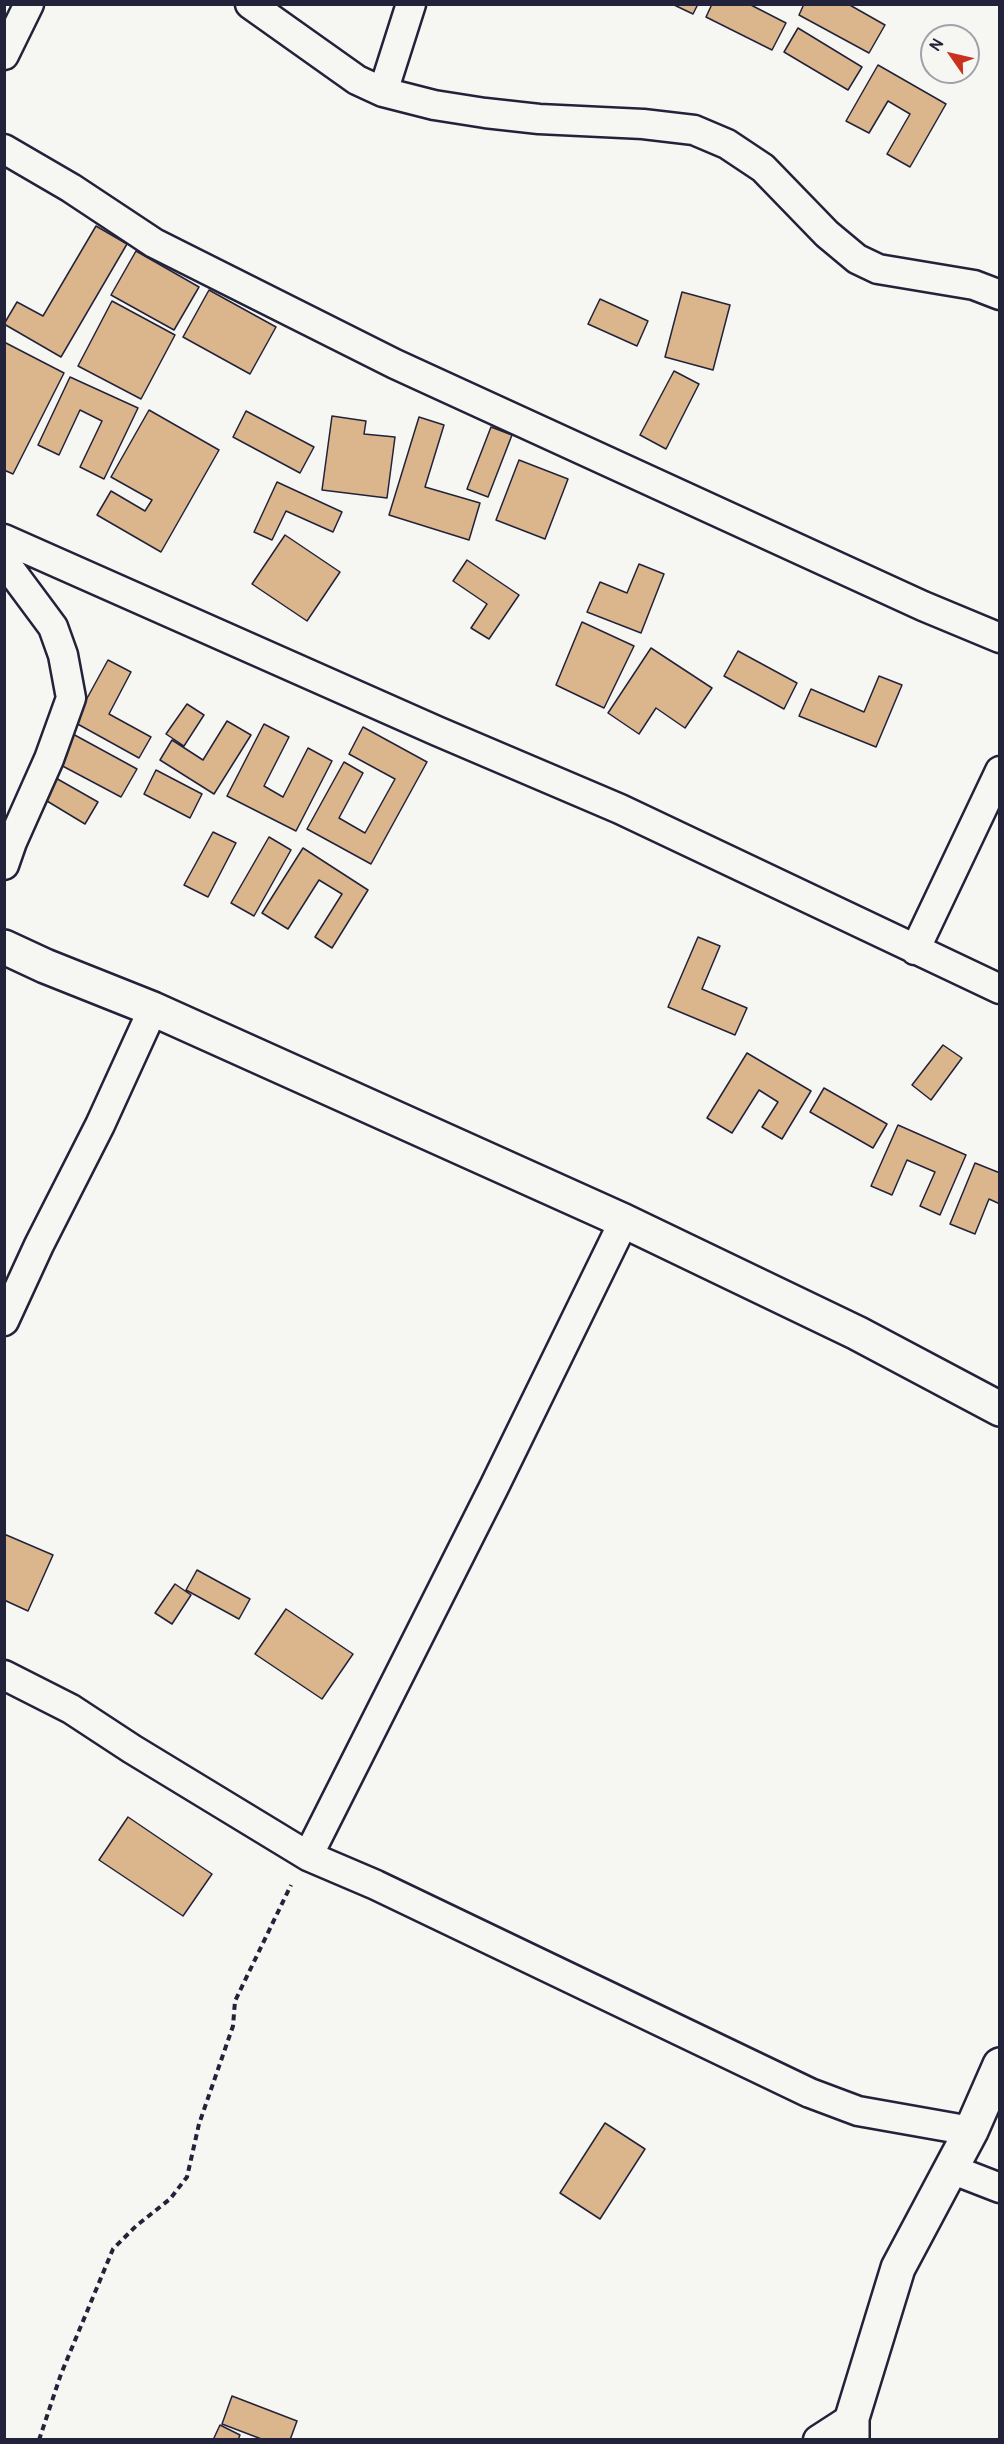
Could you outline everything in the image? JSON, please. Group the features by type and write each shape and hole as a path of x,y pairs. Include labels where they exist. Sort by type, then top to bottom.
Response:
{"street":[{"path":"4,55 29,4"},
{"path":"250,4 357,80 382,92 434,105 485,113 539,119 643,124 694,130 727,144 763,168 827,234 857,259 878,269 974,285 999,295"},
{"path":"382,92 411,4"},
{"path":"4,149 71,188 154,243 396,364 902,596 999,638"},
{"path":"4,539 437,731 620,809 999,989"},
{"path":"4,561 53,627 63,655 71,698 49,759 4,865"},
{"path":"915,950 999,771"},
{"path":"4,947 45,966 153,1008 624,1221 857,1333 999,1409"},
{"path":"4,1321 39,1245 100,1125 153,1008"},
{"path":"303,1853 489,1498 624,1221"},
{"path":"4,1675 71,1709 132,1749 303,1853 376,1885 810,2093 858,2111 971,2131"},
{"path":"818,2439 852,2429 898,2268 971,2131 999,2065"},
{"path":"951,2169 999,2188"}],"path":[{"path":"39,2439 62,2374 113,2249 136,2226 170,2199 187,2177 199,2124 233,2026 236,2001 291,1885 303,1853"}],"building":[{"path":"672,4 698,4 693,14"},
{"path":"712,4 749,4 786,23 772,50 706,17"},
{"path":"804,4 848,4 885,25 869,53 799,15"},
{"path":"798,28 862,67 848,90 784,52"},
{"path":"878,65 946,104 910,167 887,154 910,114 888,101 869,133 846,121"},
{"path":"96,226 127,244 61,357 4,324 17,302 43,316"},
{"path":"136,251 199,287 174,330 111,295"},
{"path":"209,290 276,327 250,374 183,337"},
{"path":"682,292 730,305 713,370 665,357"},
{"path":"600,299 648,321 637,346 588,324"},
{"path":"112,301 175,335 141,399 78,366"},
{"path":"4,342 64,373 13,474 4,470"},
{"path":"674,371 699,384 666,449 640,435"},
{"path":"70,377 138,408 104,479 80,467 102,421 80,410 59,455 38,445"},
{"path":"149,410 219,450 161,552 97,515 111,491 145,511 152,500 111,477"},
{"path":"246,411 314,447 300,473 233,437"},
{"path":"332,416 366,421 364,434 395,437 387,498 322,490"},
{"path":"419,417 444,425 425,487 480,503 469,540 389,515"},
{"path":"491,427 512,435 488,497 467,489"},
{"path":"519,460 568,479 545,539 496,520"},
{"path":"277,482 342,512 333,532 286,511 272,540 254,532"},
{"path":"285,535 340,572 307,621 252,584"},
{"path":"467,560 519,595 489,639 471,628 487,604 453,581"},
{"path":"639,564 664,574 641,633 587,612 600,582 627,593"},
{"path":"582,622 634,646 604,708 556,685"},
{"path":"651,648 712,688 685,728 656,708 639,734 608,713"},
{"path":"738,651 797,683 784,709 724,676"},
{"path":"108,660 131,672 109,714 151,737 139,758 74,722"},
{"path":"879,676 902,685 876,747 799,716 811,689 864,712"},
{"path":"187,704 204,715 184,746 166,734"},
{"path":"227,721 251,735 214,794 160,760 172,740 203,760"},
{"path":"264,724 289,737 264,786 283,797 308,748 332,761 296,831 227,796"},
{"path":"363,727 427,762 371,864 307,829 344,762 363,773 339,818 365,833 395,779 349,754"},
{"path":"71,733 137,769 121,797 55,762"},
{"path":"156,770 202,794 190,818 144,794"},
{"path":"54,777 98,802 85,824 42,798"},
{"path":"213,832 236,843 208,897 184,885"},
{"path":"269,837 291,850 254,916 231,903"},
{"path":"303,848 368,890 332,948 315,937 342,894 319,880 288,929 262,913"},
{"path":"698,937 720,946 702,989 747,1008 735,1035 668,1007"},
{"path":"943,1045 962,1058 931,1100 912,1085"},
{"path":"747,1053 811,1091 782,1139 762,1127 778,1102 759,1090 732,1133 707,1118"},
{"path":"824,1088 887,1124 873,1148 810,1112"},
{"path":"898,1125 966,1155 940,1215 920,1206 935,1172 907,1160 892,1195 871,1186"},
{"path":"975,1163 1000,1173 1000,1204 989,1199 975,1234 950,1224"},
{"path":"4,1534 53,1555 28,1611 4,1600"},
{"path":"197,1570 250,1599 239,1619 186,1590"},
{"path":"175,1584 191,1595 172,1624 155,1613"},
{"path":"286,1609 353,1654 322,1699 255,1654"},
{"path":"128,1817 212,1874 183,1916 99,1860"},
{"path":"605,2123 645,2149 600,2219 560,2193"},
{"path":"232,2396 297,2421 290,2440 264,2440 222,2424"},
{"path":"220,2425 240,2435 238,2440 213,2440"}]}
